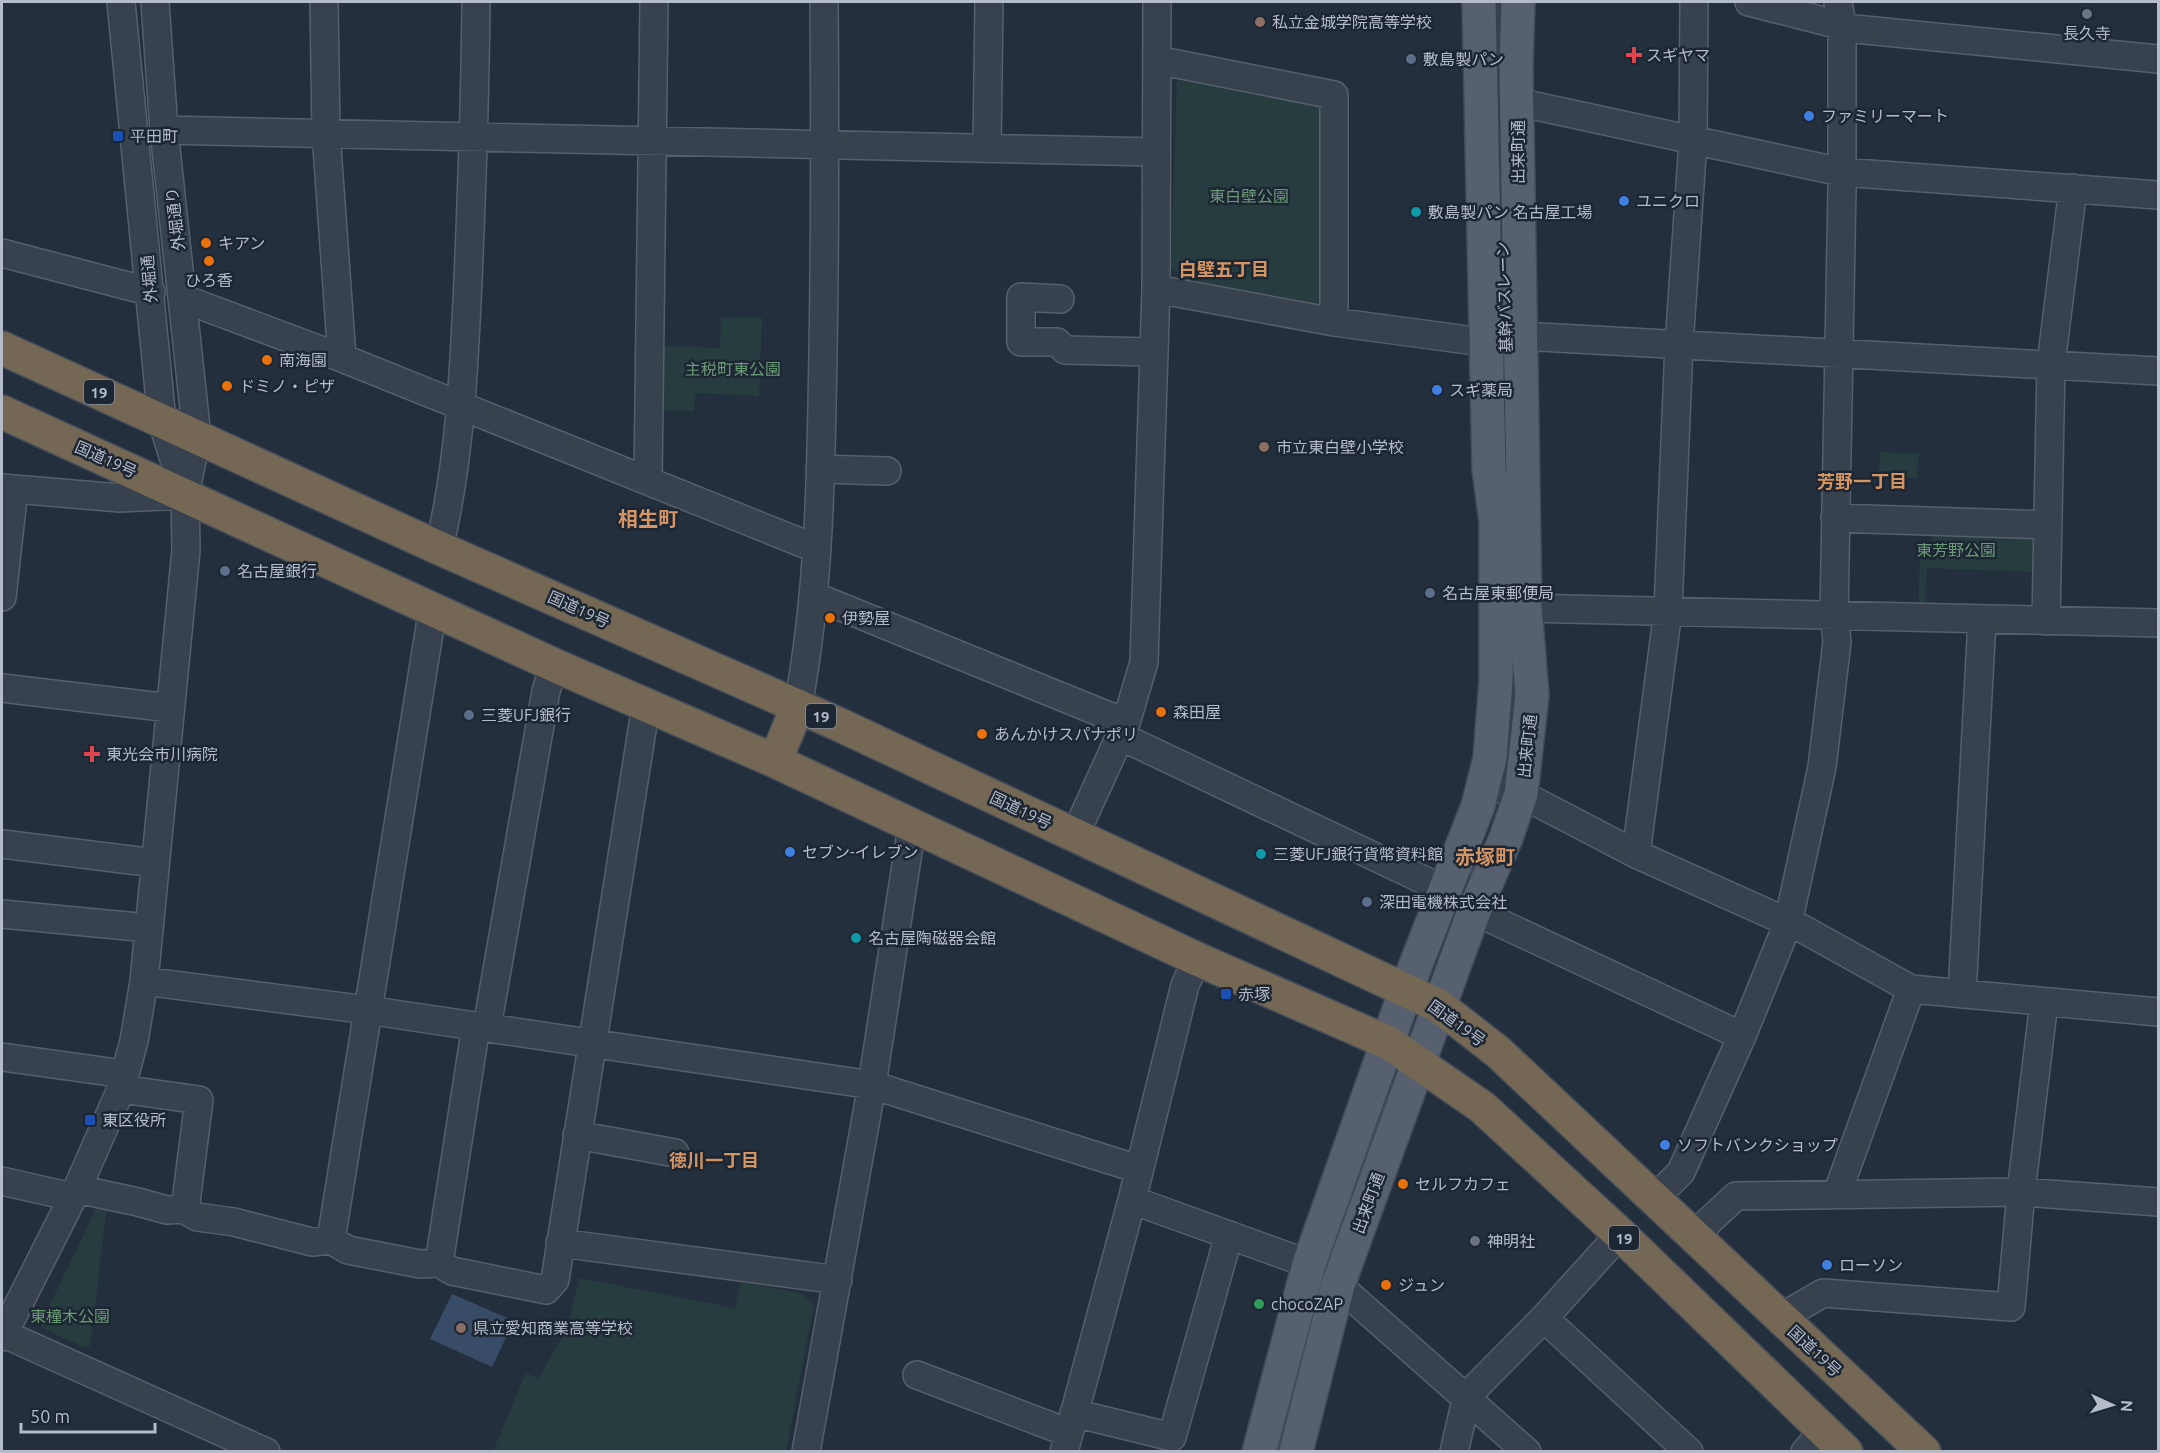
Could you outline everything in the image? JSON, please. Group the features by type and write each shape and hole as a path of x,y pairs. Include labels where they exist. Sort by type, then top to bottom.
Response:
{"highway":[{"name":"国道19号","path":"2,348 439,548 798,706 1439,1006 1498,1052 1924,1452"},
{"name":"国道19号","path":"2,412 554,665 775,761 1197,959 1389,1043 1482,1107 1620,1234 1825,1445"},
{"path":"775,761 798,706"}],"main road":[{"name":"出来町通","path":"1296,1452 1338,1285 1474,911 1506,838 1521,794 1532,695 1479,2"},
{"name":"出来町通","path":"1259,1452 1309,1264 1406,990 1447,891 1478,806 1490,758 1496,681 1496,520 1489,470 1504,339 1517,102 1518,2"}],"street":[{"name":"外堀通","path":"122,2 162,421 185,495"},
{"name":"外堀通り","path":"154,2 164,130 197,436"},
{"path":"324,2 326,133 342,358"},
{"path":"439,548 447,516 463,406 474,135 476,2"},
{"path":"648,481 654,2"},
{"path":"798,706 814,596 820,469 826,143 824,2"},
{"path":"987,147 990,2"},
{"path":"1075,835 1123,729 1144,662 1156,289 1157,2"},
{"name":"基幹バスレーン","path":"1497,2 1504,339"},
{"path":"1508,2 1516,66"},
{"path":"1636,854 1668,611 1679,345 1693,141 1694,2"},
{"path":"1749,2 1840,14 1855,29 2158,59"},
{"path":"1654,1199 1681,1172 1742,1036 1788,923 1822,767 1837,642 1834,614 1841,172 1840,14"},
{"path":"1157,60 1334,95 1334,322"},
{"path":"1517,102 1841,172 2158,195"},
{"path":"164,130 474,135 1155,152"},
{"path":"2046,621 2051,364 2073,188"},
{"path":"2,253 150,292"},
{"path":"1156,289 1334,322 1504,339 1679,345 2158,371"},
{"path":"1060,299 1022,297 1021,342 1057,342 1065,350 1153,352"},
{"path":"184,299 342,358 817,549"},
{"path":"197,436 185,495 186,550 144,981 134,1041 122,1082 75,1193 2,1335 266,1452"},
{"path":"820,469 887,471"},
{"path":"2,597 8,488 120,498 185,495"},
{"path":"1835,518 2047,525"},
{"path":"814,596 1123,729 1447,891"},
{"path":"332,1240 433,608"},
{"path":"1439,1006 1445,936 1489,814 1506,757 1526,623 1668,611 2158,623"},
{"path":"1962,994 1982,620"},
{"path":"439,1263 546,692 554,665"},
{"path":"2,688 170,708"},
{"path":"2,1181 138,1202 147,1207 185,1210 197,1217 234,1222 312,1242 332,1240 348,1250 420,1264 439,1263 452,1271 546,1290 555,1280 646,705"},
{"path":"1521,794 1636,854 1788,923 1911,989 2158,1012"},
{"path":"806,1452 872,1085 912,826"},
{"path":"2,844 155,863"},
{"path":"1474,911 1742,1036"},
{"path":"2,914 148,928"},
{"path":"1069,1432 1132,1200 1185,985 1197,959"},
{"path":"144,981 367,1010 872,1085 1138,1169"},
{"path":"1837,1194 1911,989"},
{"path":"1780,1318 1823,1293 2011,1306 2021,1192 2044,1002"},
{"path":"2,1057 199,1100 185,1210"},
{"path":"577,1135 675,1153"},
{"path":"1693,1236 1737,1196 2021,1192 2158,1202"},
{"path":"1132,1200 1309,1264"},
{"path":"1454,1452 1467,1396 1544,1318 1620,1234"},
{"path":"917,1375 1069,1432 1172,1437 1229,1235"},
{"path":"560,1243 838,1280"},
{"path":"1338,1285 1467,1396 1527,1452"},
{"path":"1544,1318 1689,1452"}],"green space":[{"name":"東白壁公園","path":"1177,75 1325,105 1324,308 1184,279 1171,267"},
{"name":"主税町東公園","path":"721,317 762,318 759,396 695,393 694,411 658,410 661,346 720,348"},
{"path":"1880,452 1919,454 1917,478 1879,476"},
{"name":"東芳野公園","path":"1933,530 2036,534 2034,572 1927,568 1925,609 1918,608 1920,559 1932,560"},
{"name":"東橦木公園","path":"98,1205 107,1207 90,1346 84,1347 42,1328 41,1323"},
{"path":"579,1278 735,1308 741,1282 803,1294 814,1305 786,1451 493,1451 526,1373 539,1378 568,1326"}],"water":[{"path":"452,1294 514,1321 492,1367 430,1339"}],"place":[{"name":"長久寺","path":"2087,14"},
{"name":"私立金城学院高等学校","path":"1260,22"},
{"name":"スギヤマ","path":"1634,55"},
{"name":"敷島製パン","path":"1411,59"},
{"name":"ファミリーマート","path":"1809,116"},
{"name":"平田町","path":"118,136"},
{"name":"ユニクロ","path":"1624,201"},
{"name":"敷島製パン 名古屋工場","path":"1416,212"},
{"name":"キアン","path":"206,243"},
{"name":"ひろ香","path":"209,261"},
{"name":"南海園","path":"267,360"},
{"name":"ドミノ・ピザ","path":"227,386"},
{"name":"スギ薬局","path":"1437,390"},
{"name":"市立東白壁小学校","path":"1264,447"},
{"name":"名古屋銀行","path":"225,571"},
{"name":"名古屋東郵便局","path":"1430,593"},
{"name":"伊勢屋","path":"830,618"},
{"name":"森田屋","path":"1161,712"},
{"name":"三菱UFJ銀行","path":"469,715"},
{"name":"あんかけスパナポリ","path":"982,734"},
{"name":"東光会市川病院","path":"92,754"},
{"name":"セブン-イレブン","path":"790,852"},
{"name":"三菱UFJ銀行貨幣資料館","path":"1261,854"},
{"name":"深田電機株式会社","path":"1367,902"},
{"name":"名古屋陶磁器会館","path":"856,938"},
{"name":"赤塚","path":"1226,994"},
{"name":"東区役所","path":"90,1120"},
{"name":"ソフトバンクショップ","path":"1665,1145"},
{"name":"セルフカフェ","path":"1403,1184"},
{"name":"神明社","path":"1475,1241"},
{"name":"ローソン","path":"1827,1265"},
{"name":"ジュン","path":"1386,1285"},
{"name":"chocoZAP","path":"1259,1304"},
{"name":"県立愛知商業高等学校","path":"461,1328"}],"district":[{"name":"白壁五丁目","path":"1224,269"},
{"name":"芳野一丁目","path":"1862,481"},
{"name":"相生町","path":"648,518"},
{"name":"赤塚町","path":"1485,856"},
{"name":"徳川一丁目","path":"714,1160"}]}
